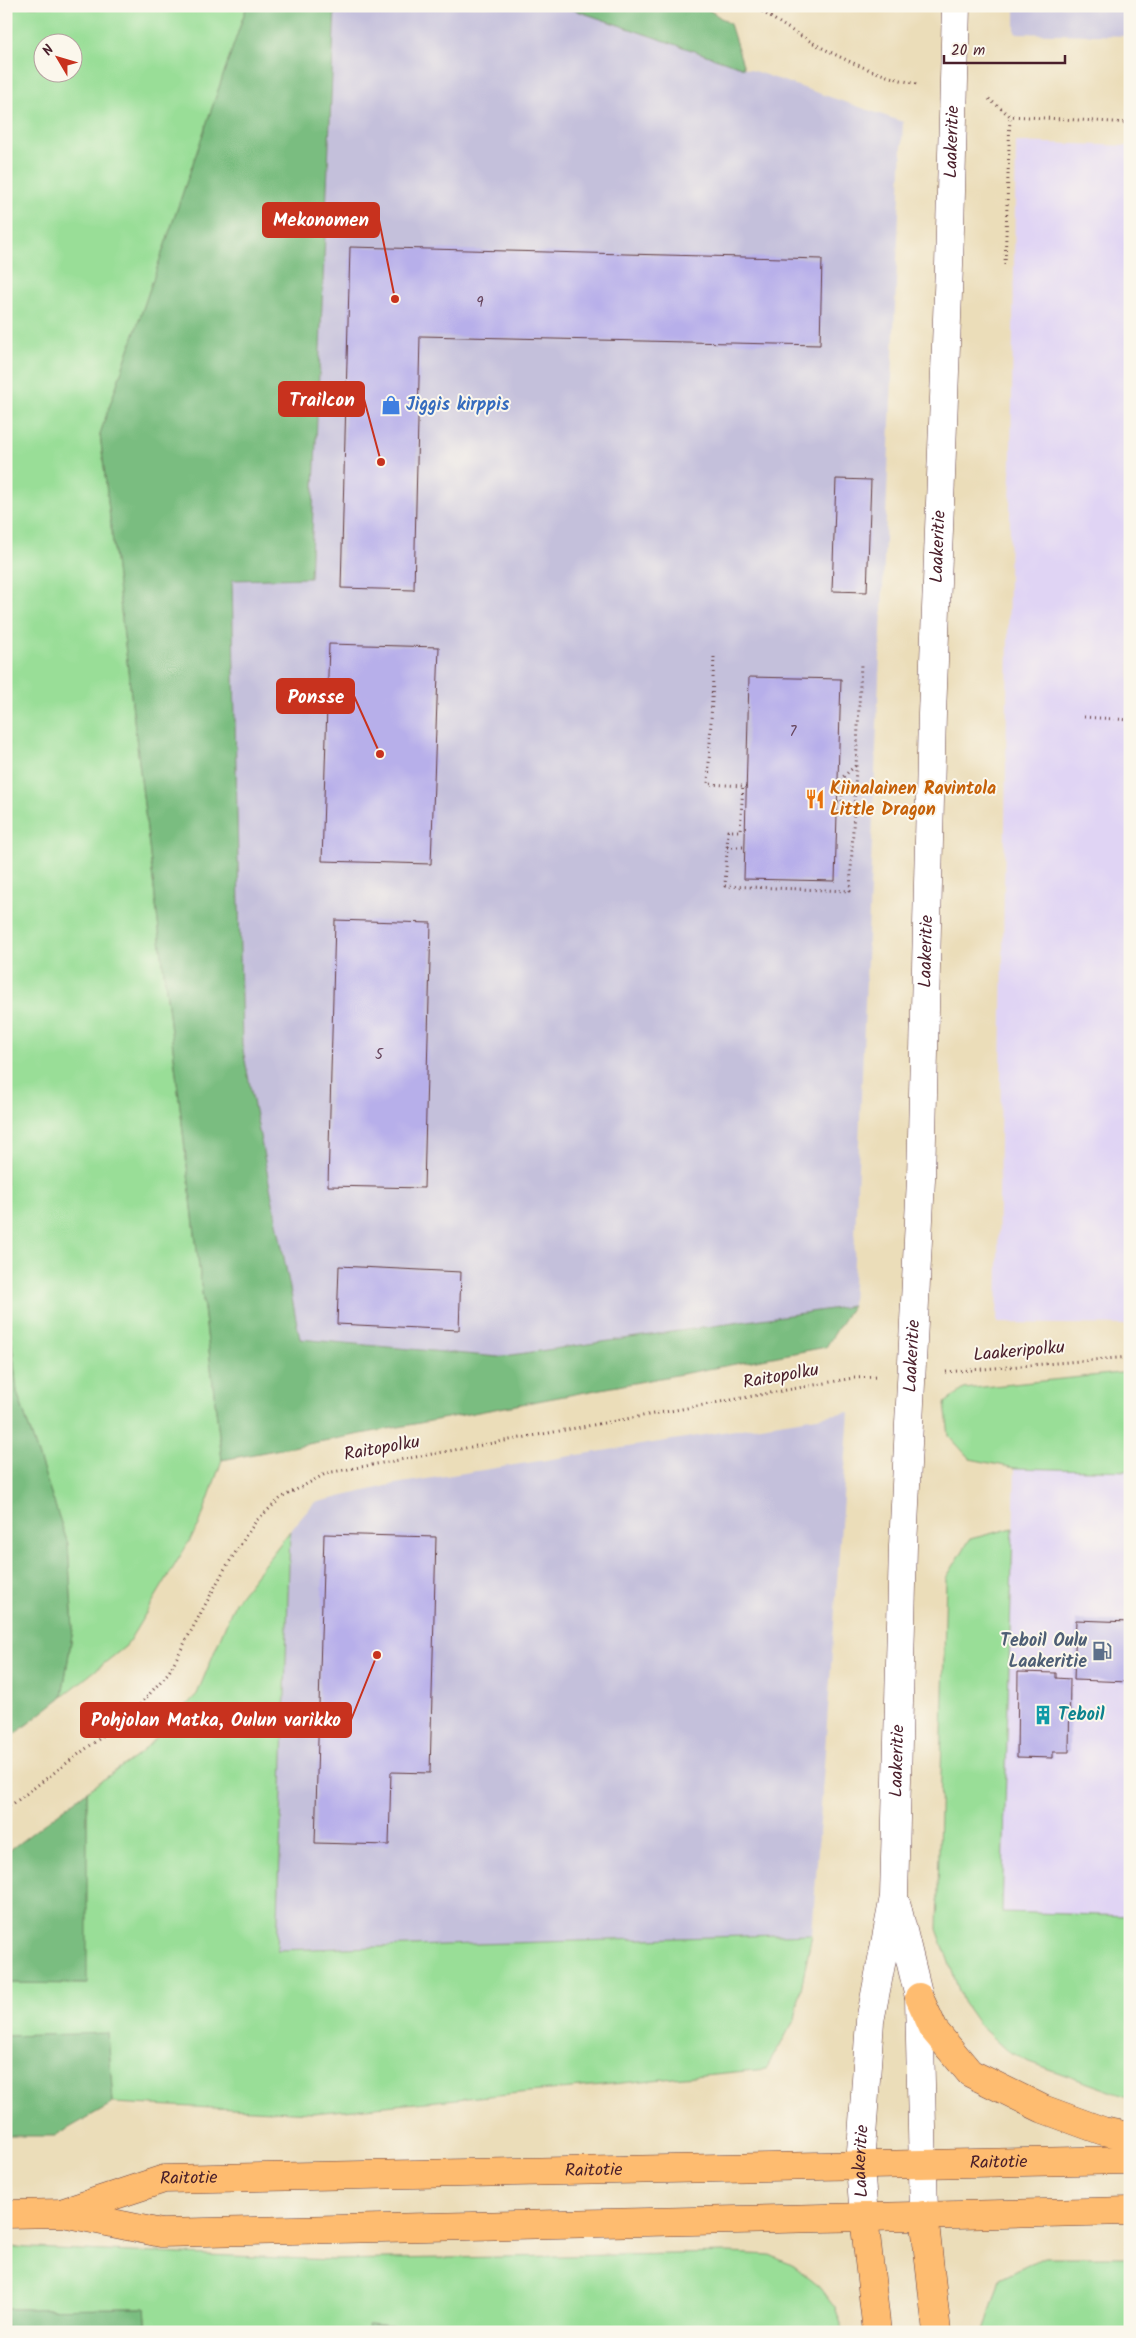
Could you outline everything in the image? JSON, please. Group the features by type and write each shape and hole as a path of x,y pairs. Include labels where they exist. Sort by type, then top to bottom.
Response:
{"main road":[{"path":"918,1998 934,2030 970,2073 1043,2109 1103,2131 1130,2136"},
{"name":"Raitotie","path":"63,2213 164,2179 1130,2160"},
{"name":"Raitotie","path":"6,2214 63,2213 161,2233 1130,2211"},
{"path":"924,2215 937,2332"},
{"path":"864,2217 877,2332"}],"street":[{"name":"Laakeritie","path":"864,2217 860,2166 870,2021 894,1897 903,1546 921,1179 932,714 949,266 956,6"},
{"name":"Laakeritie","path":"894,1897 918,1998 924,2215"}],"path":[{"path":"1005,264 1010,116"},
{"path":"714,658 708,784 744,786 740,831 728,831 725,886 850,891 861,664"},
{"path":"1084,717 1130,720"},
{"path":"838,802 842,802 842,778 856,765"},
{"path":"727,847 744,847"},
{"name":"Laakeripolku","path":"910,1375 1130,1357"},
{"name":"Raitopolku","path":"6,1809 132,1714 169,1672 224,1570 256,1521 281,1498 327,1473 853,1378 910,1375"}],"shaded area":[{"path":"335,6 563,6 903,122 852,1306 498,1357 300,1339 242,1045 232,580 310,578"},
{"path":"1015,6 1130,6 1130,36 1015,33"},
{"path":"1016,142 1130,146 1130,1325 997,1323"},
{"path":"849,1412 812,1934 277,1950 290,1531 314,1503 395,1484"},
{"path":"1015,1468 1130,1471 1130,1916 1002,1912"}],"green space":[{"path":"6,6 247,6 100,434 222,1460 199,1525 126,1646 62,1697 73,1629 68,1544 17,1392 6,1289"},
{"path":"247,6 335,6 310,578 232,580 242,1045 300,1339 498,1357 852,1306 826,1347 222,1460 100,434"},
{"path":"563,6 703,6 730,24 744,68"},
{"path":"6,1289 17,1392 68,1544 73,1629 62,1697 6,1741"},
{"path":"1130,1372 1130,1471 1015,1468 970,1459 949,1436 945,1403 964,1389"},
{"path":"1013,1528 1002,1912 1130,1916 1130,2098 1029,2062 1006,2050 979,2025 963,2002 937,1929 946,1578 970,1539"},
{"path":"290,1531 277,1950 812,1934 795,2019 766,2069 313,2113 113,2103 108,2034 6,2036 6,1983 86,1984 87,1791 141,1753 197,1694 235,1602"},
{"path":"87,1791 87,1984 6,1983 6,1853"},
{"path":"108,2033 113,2103 55,2136 6,2136 6,2036"},
{"path":"6,2247 332,2260 729,2253 770,2255 794,2266 819,2286 835,2307 844,2332 452,2332 369,2325 369,2332 147,2332 145,2308 6,2309"},
{"path":"1044,2257 1130,2257 1130,2332 984,2332 1000,2279"},
{"path":"145,2308 147,2332 6,2332 6,2309"},
{"path":"368,2325 452,2332 369,2332"}],"building":[{"path":"350,247 822,259 820,345 420,336 414,590 341,588"},
{"path":"836,479 871,480 867,592 832,591"},
{"path":"329,644 439,647 431,864 322,861"},
{"path":"749,677 841,679 835,881 744,879"},
{"path":"335,920 431,923 424,1188 328,1186"},
{"path":"339,1266 461,1272 459,1330 337,1324"},
{"path":"324,1534 436,1537 430,1773 391,1772 389,1845 315,1843"},
{"name":"Teboil Oulu Laakeritie","path":"1076,1620 1130,1622 1130,1682 1074,1680"},
{"name":"Teboil","path":"1018,1672 1056,1673 1056,1678 1070,1679 1069,1752 1053,1752 1053,1758 1017,1757"}],"place":[{"name":"Mekonomen","path":"395,299"},
{"name":"Jiggis kirppis","path":"391,405"},
{"name":"Trailcon","path":"381,462"},
{"name":"Ponsse","path":"380,754"},
{"name":"Kiinalainen Ravintola Little Dragon","path":"815,799"},
{"name":"Teboil Oulu Laakeritie","path":"1102,1651"},
{"name":"Pohjolan Matka, Oulun varikko","path":"377,1655"},
{"name":"Teboil","path":"1043,1715"}]}
